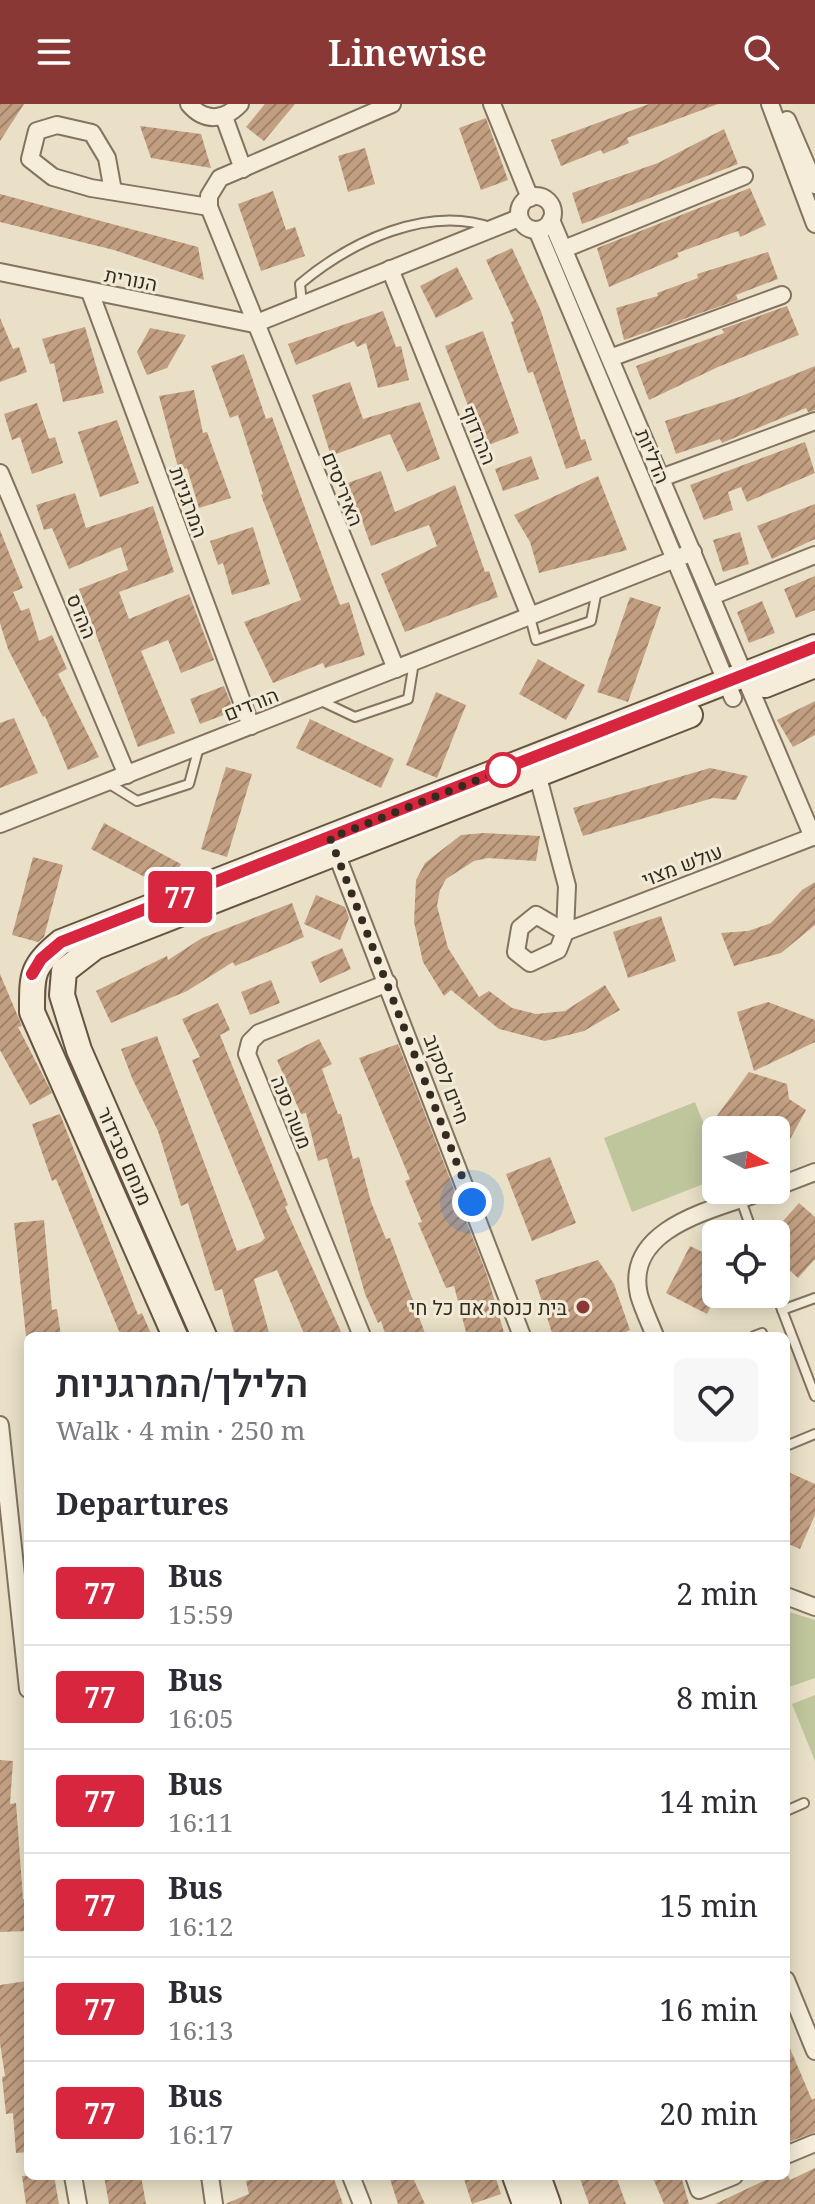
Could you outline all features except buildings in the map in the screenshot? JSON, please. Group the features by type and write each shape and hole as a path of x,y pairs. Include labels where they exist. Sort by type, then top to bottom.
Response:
{"street":[{"path":"189,104 202,116 224,117 240,104"},
{"path":"392,104 243,169 214,185 209,196 209,207 254,324 519,218"},
{"path":"492,104 530,198"},
{"path":"770,104 815,224"},
{"path":"780,104 815,185"},
{"path":"224,117 243,169"},
{"path":"113,191 107,158 92,133 57,125 37,131 30,159 53,177 113,191 209,207"},
{"path":"564,249 744,176"},
{"path":"541,197 550,204 551,220 537,230 526,227 519,218 520,208 530,198 541,197"},
{"name":"הדליות","path":"551,220 712,596 740,687"},
{"name":"הדליות","path":"537,230 675,558 740,687"},
{"name":"ההרדוף","path":"390,269 530,616"},
{"name":"הנורית","path":"0,272 254,324"},
{"name":"המרגניות","path":"90,292 251,726"},
{"path":"610,358 782,295"},
{"name":"האיריסים","path":"254,324 396,669"},
{"name":"הדליות","path":"661,478 815,421"},
{"name":"ההדס","path":"0,473 127,775"},
{"name":"הורדים","path":"0,826 693,552"},
{"path":"712,596 815,555"},
{"path":"334,847 538,777 740,687 815,647"},
{"path":"334,847 740,687 815,665"},
{"name":"עולש מצוי","path":"538,777 567,886 565,932 814,836 740,687"},
{"name":"מנחם סבידור","path":"202,1332 79,1050 62,995 64,971 95,947 334,847"},
{"name":"מנחם סבידור","path":"173,1332 32,1012 32,974 41,959 61,942 334,847"},
{"name":"חיים לסקוב","path":"334,847 520,1332"},
{"name":"משה סנה","path":"360,1332 247,1054 250,1042 259,1033 388,983"},
{"path":"790,1182 815,1172"},
{"path":"653,1332 639,1294 643,1258 652,1243 686,1219 729,1204"},
{"path":"0,1425 20,1529 24,1609"},
{"path":"790,1598 815,1607"},
{"path":"790,1990 815,2051"},
{"path":"790,2153 815,2143"},
{"path":"74,2180 78,2204"},
{"path":"211,2180 214,2204"},
{"path":"353,2180 362,2204"},
{"path":"516,2180 525,2204"},
{"path":"539,2180 548,2204"},
{"path":"695,2180 699,2190 724,2180"}],"lane":[{"path":"302,304 300,284 319,268 393,232 446,218 494,228"},
{"path":"530,616 536,640 591,621 597,590"},
{"path":"318,699 355,717 408,699 414,662"},
{"path":"107,783 137,801 189,784 199,747"},
{"path":"815,1298 782,1310 815,1396"},
{"path":"790,1444 815,1434"},
{"path":"790,1809 804,1803"}],"green space":[{"path":"695,1102 702,1120 702,1184 632,1212 604,1138"},
{"path":"790,1612 815,1620 815,1678 790,1687"},
{"path":"815,1695 815,1761 792,1704"}],"bus line":[{"name":"77","path":"32,974 41,959 61,942 815,647"}],"place":[{"name":"בית כנסת אם כל חי","path":"583,1307"}],"route":[{"path":"472,1202 330,838 503,770"}]}
